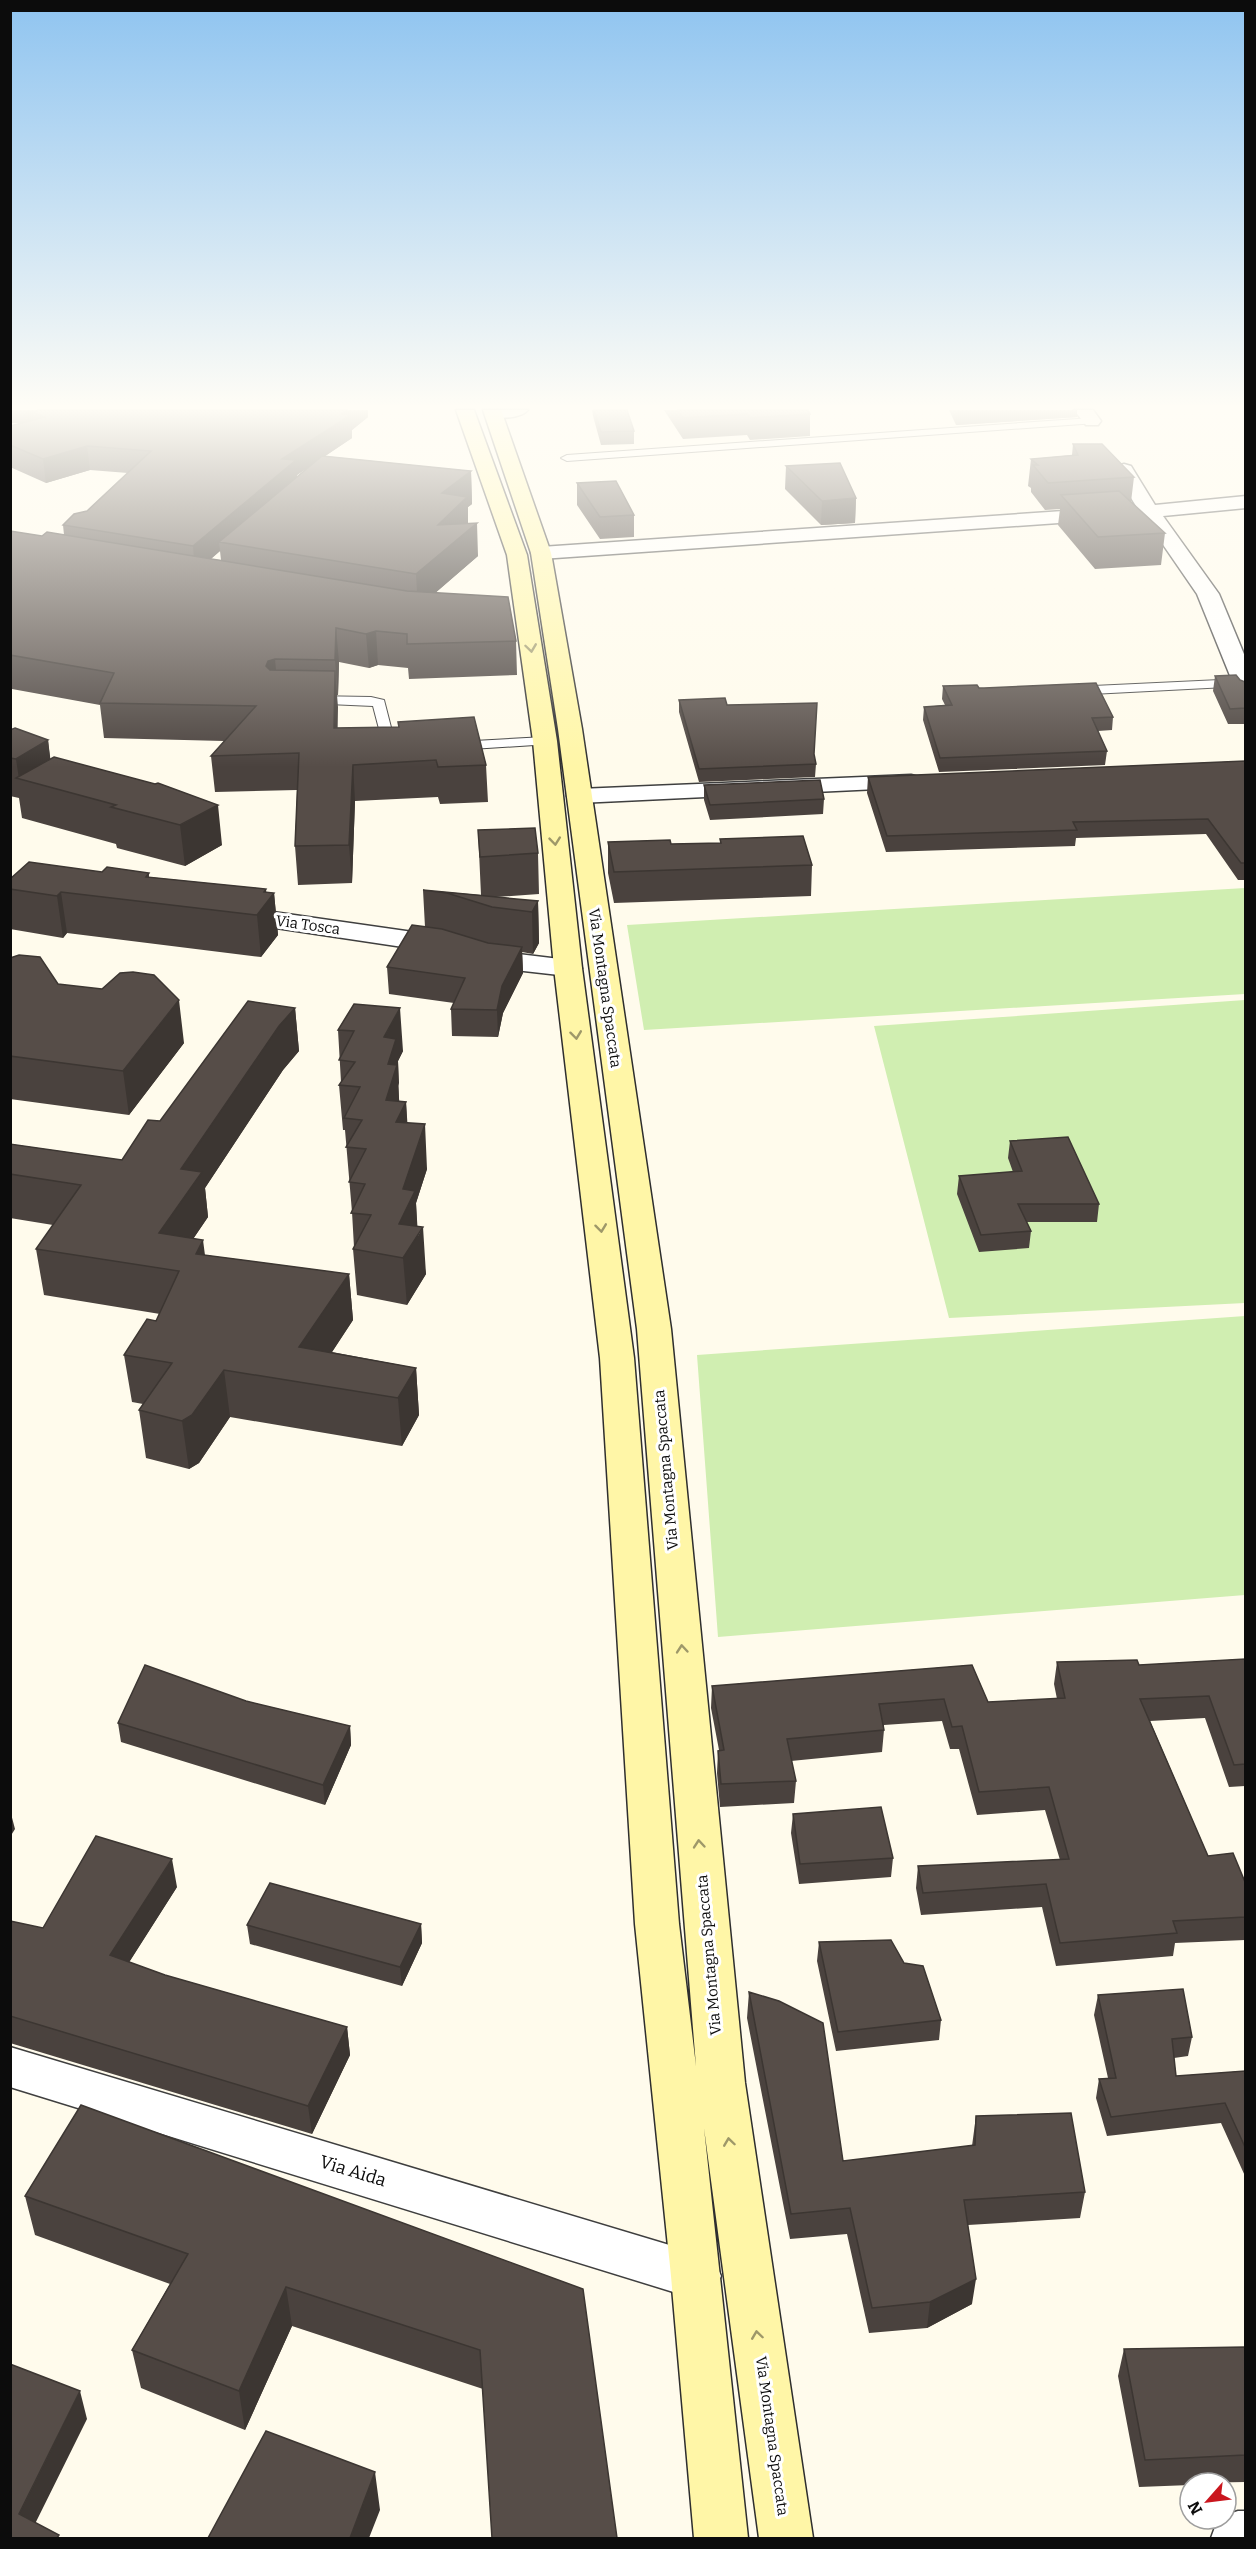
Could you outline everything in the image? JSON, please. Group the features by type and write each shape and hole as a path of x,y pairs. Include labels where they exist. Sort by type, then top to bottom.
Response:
{"main road":[{"name":"Via Montagna Spaccata","path":"512,529 517,555 515,609 545,741 568,969 617,1358 657,1924 696,2276 720,2538"},
{"name":"Via Montagna Spaccata","path":"533,529 541,553 579,796 654,1329 721,2083 786,2538"}],"street":[{"path":"541,553 890,529"},
{"path":"1163,529 1208,594 1244,685"},
{"path":"579,796 936,781"},
{"name":"Via Tosca","path":"210,911 448,945 489,959 568,969"},
{"name":"Via Aida","path":"10,2067 696,2276"},
{"path":"1238,2538 1245,2538"}],"lane":[{"path":"1054,692 1244,685"},
{"path":"301,700 376,701 380,705 389,746 414,748"},
{"path":"438,747 545,741"}],"green space":[{"path":"1245,888 1245,994 644,1030 627,925"},
{"path":"1245,1000 1245,1303 949,1318 874,1026"},
{"path":"1245,1316 1245,1595 718,1637 697,1355"}],"building":[{"path":"87,529 213,529 193,546"},
{"path":"235,529 470,529 416,574 219,542"},
{"path":"1091,529 1161,529 1165,533 1098,537"},
{"path":"10,531 42,536 47,532 407,591 508,597 516,641 407,644 407,634 376,631 366,634 336,628 335,660 275,659 268,661 266,666 270,670 335,671 334,728 399,727 398,722 474,717 486,765 438,767 436,760 353,765 349,845 295,846 299,753 211,756 256,706 100,703 114,673 10,655"},
{"path":"1236,675 1245,682 1245,708 1230,709 1215,676"},
{"path":"1096,683 1113,717 1092,718 1107,751 940,758 924,707 952,705 943,686 977,685 979,688 984,688"},
{"path":"725,698 727,705 817,703 814,754 816,764 699,769 679,700"},
{"path":"15,728 48,740 16,759 10,758 10,730"},
{"path":"54,757 158,783 218,805 180,825 16,778"},
{"path":"1245,761 1245,863 1241,863 1208,819 1073,822 1077,830 887,836 868,777"},
{"path":"820,780 824,799 710,805 704,785"},
{"path":"535,828 538,853 480,857 478,830"},
{"path":"803,836 812,865 614,872 608,842 670,840 671,844 721,843 720,839"},
{"path":"29,862 102,872 107,867 149,873 146,877 266,889 264,892 274,893 257,915 61,892 57,896 10,889 10,879"},
{"path":"423,890 538,901 532,912 492,907 447,893"},
{"path":"412,925 442,929 488,943 522,947 502,986 497,1010 451,1009 465,978 387,967"},
{"path":"19,955 40,957 58,984 102,989 120,973 133,972 154,975 179,1000 123,1071 10,1056 10,958"},
{"path":"248,1001 295,1008 279,1026 181,1169 202,1172 159,1233 203,1240 196,1254 349,1274 299,1347 416,1368 398,1398 224,1370 192,1415 182,1421 139,1410 172,1363 124,1355 147,1319 156,1321 179,1271 36,1249 81,1185 10,1174 10,1144 122,1160 148,1120 160,1121"},
{"path":"354,1004 400,1008 384,1037 396,1039 388,1064 397,1065 386,1100 406,1102 396,1122 425,1124 403,1189 415,1191 399,1224 423,1227 403,1258 353,1249 371,1215 351,1213 365,1184 349,1182 366,1149 346,1147 362,1120 344,1118 360,1087 339,1085 355,1062 339,1060 354,1031 338,1030"},
{"path":"1068,1137 1099,1204 1018,1204 1031,1231 981,1235 959,1176 1022,1171 1010,1141"},
{"path":"1245,1659 1245,1764 1234,1765 1209,1696 1140,1699 1208,1856 1233,1853 1245,1882 1245,1917 1173,1921 1177,1933 1060,1943 1046,1884 923,1893 918,1866 1069,1859 1049,1787 979,1792 962,1726 952,1727 944,1699 879,1704 884,1730 787,1739 796,1781 721,1784 718,1751 724,1750 712,1686 972,1665 988,1702 1065,1698 1057,1662 1137,1660 1139,1665"},
{"path":"145,1665 246,1701 350,1726 323,1785 118,1723"},
{"path":"881,1807 893,1858 800,1864 793,1814"},
{"path":"96,1836 172,1859 110,1955 165,1975 347,2027 308,2106 10,2016 10,1921 43,1928"},
{"path":"270,1883 421,1924 400,1967 247,1925"},
{"path":"891,1940 904,1963 923,1966 941,2020 838,2032 819,1942"},
{"path":"1183,1989 1192,2037 1172,2039 1176,2076 1245,2071 1245,2147 1225,2103 1111,2117 1099,2079 1116,2078 1098,1995"},
{"path":"749,1992 779,2001 823,2023 843,2161 975,2145 976,2116 1071,2113 1085,2192 964,2200 976,2279 930,2302 872,2308 850,2208 791,2214"},
{"path":"81,2105 583,2289 617,2538 492,2538 480,2350 286,2287 239,2391 132,2350 188,2254 25,2196"},
{"path":"1245,2347 1245,2455 1145,2460 1124,2349"},
{"path":"10,2364 80,2391 19,2514 59,2535 57,2538 10,2538"},
{"path":"266,2431 375,2472 350,2538 208,2538"}]}
